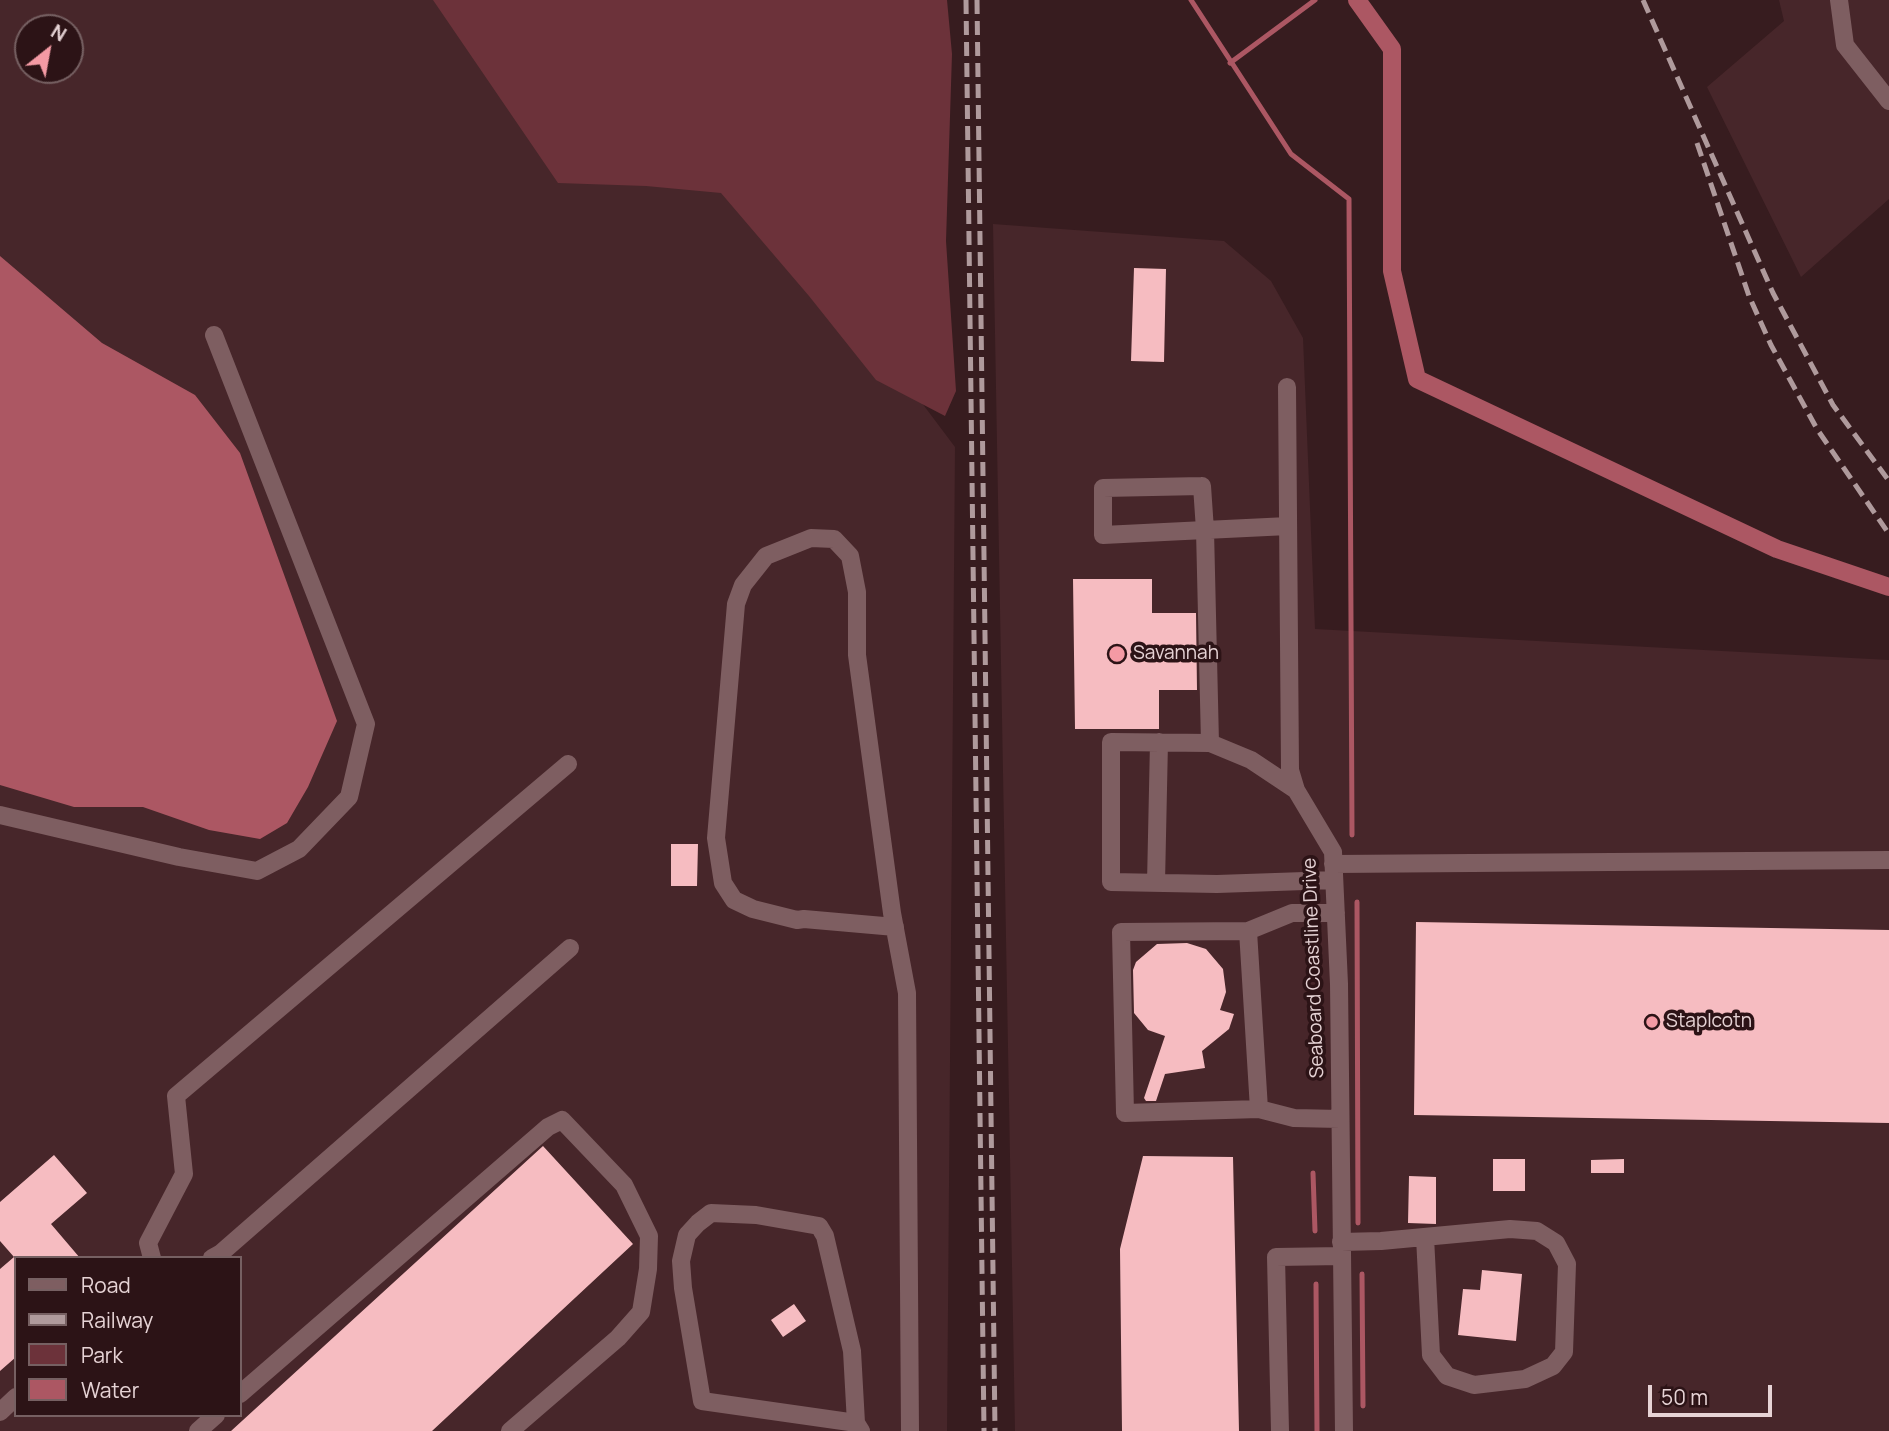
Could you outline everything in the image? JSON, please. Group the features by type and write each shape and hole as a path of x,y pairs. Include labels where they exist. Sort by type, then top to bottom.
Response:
{"street":[{"path":"1839,0 1845,45 1889,101"},
{"path":"0,815 180,857 257,871 299,849 349,797 366,724 214,335"},
{"name":"Seaboard Coastline Drive","path":"1287,387 1290,769 1296,790 1333,852 1344,1431"},
{"path":"1210,743 1205,530 1202,486 1103,488 1103,535 1205,530 1288,527"},
{"path":"895,927 797,920 752,909 734,900 723,883 716,838 736,604 743,585 766,556 811,538 834,540 850,556 857,592 857,655 895,927 907,993 910,1431"},
{"path":"1296,790 1251,760 1210,743 1111,742 1111,882 1217,884 1334,872 1889,860"},
{"path":"1156,883 1159,743"},
{"path":"151,1256 148,1243 184,1174 176,1096 568,764"},
{"path":"1336,913 1292,913 1248,932 1121,932 1125,1113 1259,1110 1294,1118 1340,1119"},
{"path":"1248,932 1259,1110"},
{"path":"215,1256 570,948"},
{"path":"242,1392 548,1127 562,1120 624,1185 649,1236 648,1269 641,1312 618,1338 510,1431"},
{"path":"711,1213 756,1215 819,1226 825,1236 852,1351 858,1427 702,1401 681,1261 687,1235 711,1213"},
{"path":"1280,1431 1276,1257 1425,1237 1510,1228 1537,1231 1556,1243 1567,1264 1564,1352 1553,1366 1525,1379 1474,1385 1447,1376 1431,1355 1425,1237"},
{"path":"0,1412 14,1399"},
{"path":"198,1431 214,1417"}],"shaded area":[{"path":"0,0 506,0 849,306 955,447 947,1431 0,1431"},
{"path":"1779,0 1889,0 1889,199 1801,277 1707,87 1784,21"},
{"path":"993,224 1224,241 1271,281 1303,338 1315,629 1889,660 1889,1431 1015,1431"}],"green space":[{"path":"433,0 947,0 952,54 946,241 956,391 945,416 876,380 721,193 646,186 558,183"}],"water":[{"path":"0,256 102,343 195,395 240,453 337,721 308,787 287,823 260,839 209,830 143,807 74,807 0,785"}],"building":[{"path":"1134,268 1166,269 1164,362 1131,361"},
{"path":"1073,579 1152,579 1152,613 1196,613 1197,690 1159,690 1159,729 1075,729"},
{"path":"671,844 698,844 697,886 671,886"},
{"name":"Staplcotn","path":"1416,922 1889,930 1889,1123 1414,1115"},
{"path":"1187,943 1206,949 1223,969 1226,992 1220,1010 1234,1014 1229,1029 1202,1051 1205,1068 1165,1074 1156,1101 1146,1101 1144,1098 1165,1036 1148,1030 1134,1013 1133,970 1136,962 1157,944"},
{"path":"543,1146 633,1244 432,1431 231,1431"},
{"path":"54,1155 87,1193 51,1224 78,1256 14,1257 0,1241 0,1202"},
{"path":"1143,1156 1233,1157 1239,1431 1122,1431 1120,1249"},
{"path":"1493,1159 1525,1159 1525,1191 1493,1191"},
{"path":"1624,1159 1624,1173 1591,1173 1591,1160"},
{"path":"1409,1176 1436,1177 1436,1224 1408,1223"},
{"path":"14,1257 14,1359 0,1371 0,1269"},
{"path":"1482,1270 1522,1274 1516,1341 1458,1335 1463,1289 1480,1290"},
{"path":"794,1304 806,1321 783,1337 771,1320"}],"waterway":[{"path":"1191,0 1291,154 1349,199 1352,835"},
{"path":"1230,63 1315,0"},
{"path":"1357,0 1392,49 1392,271 1417,379 1777,549 1889,587"},
{"path":"1357,902 1358,1223"},
{"path":"1313,1173 1315,1231"},
{"path":"1362,1274 1363,1406"},
{"path":"1316,1284 1317,1431"}],"railway":[{"path":"966,0 984,1431"},
{"path":"977,0 995,1431"},
{"path":"1643,0 1773,293 1833,405 1889,481"},
{"path":"1697,143 1749,296 1771,345 1817,429 1889,534"}],"place":[{"name":"Savannah","path":"1117,654"},
{"name":"Staplcotn","path":"1652,1022"}]}
